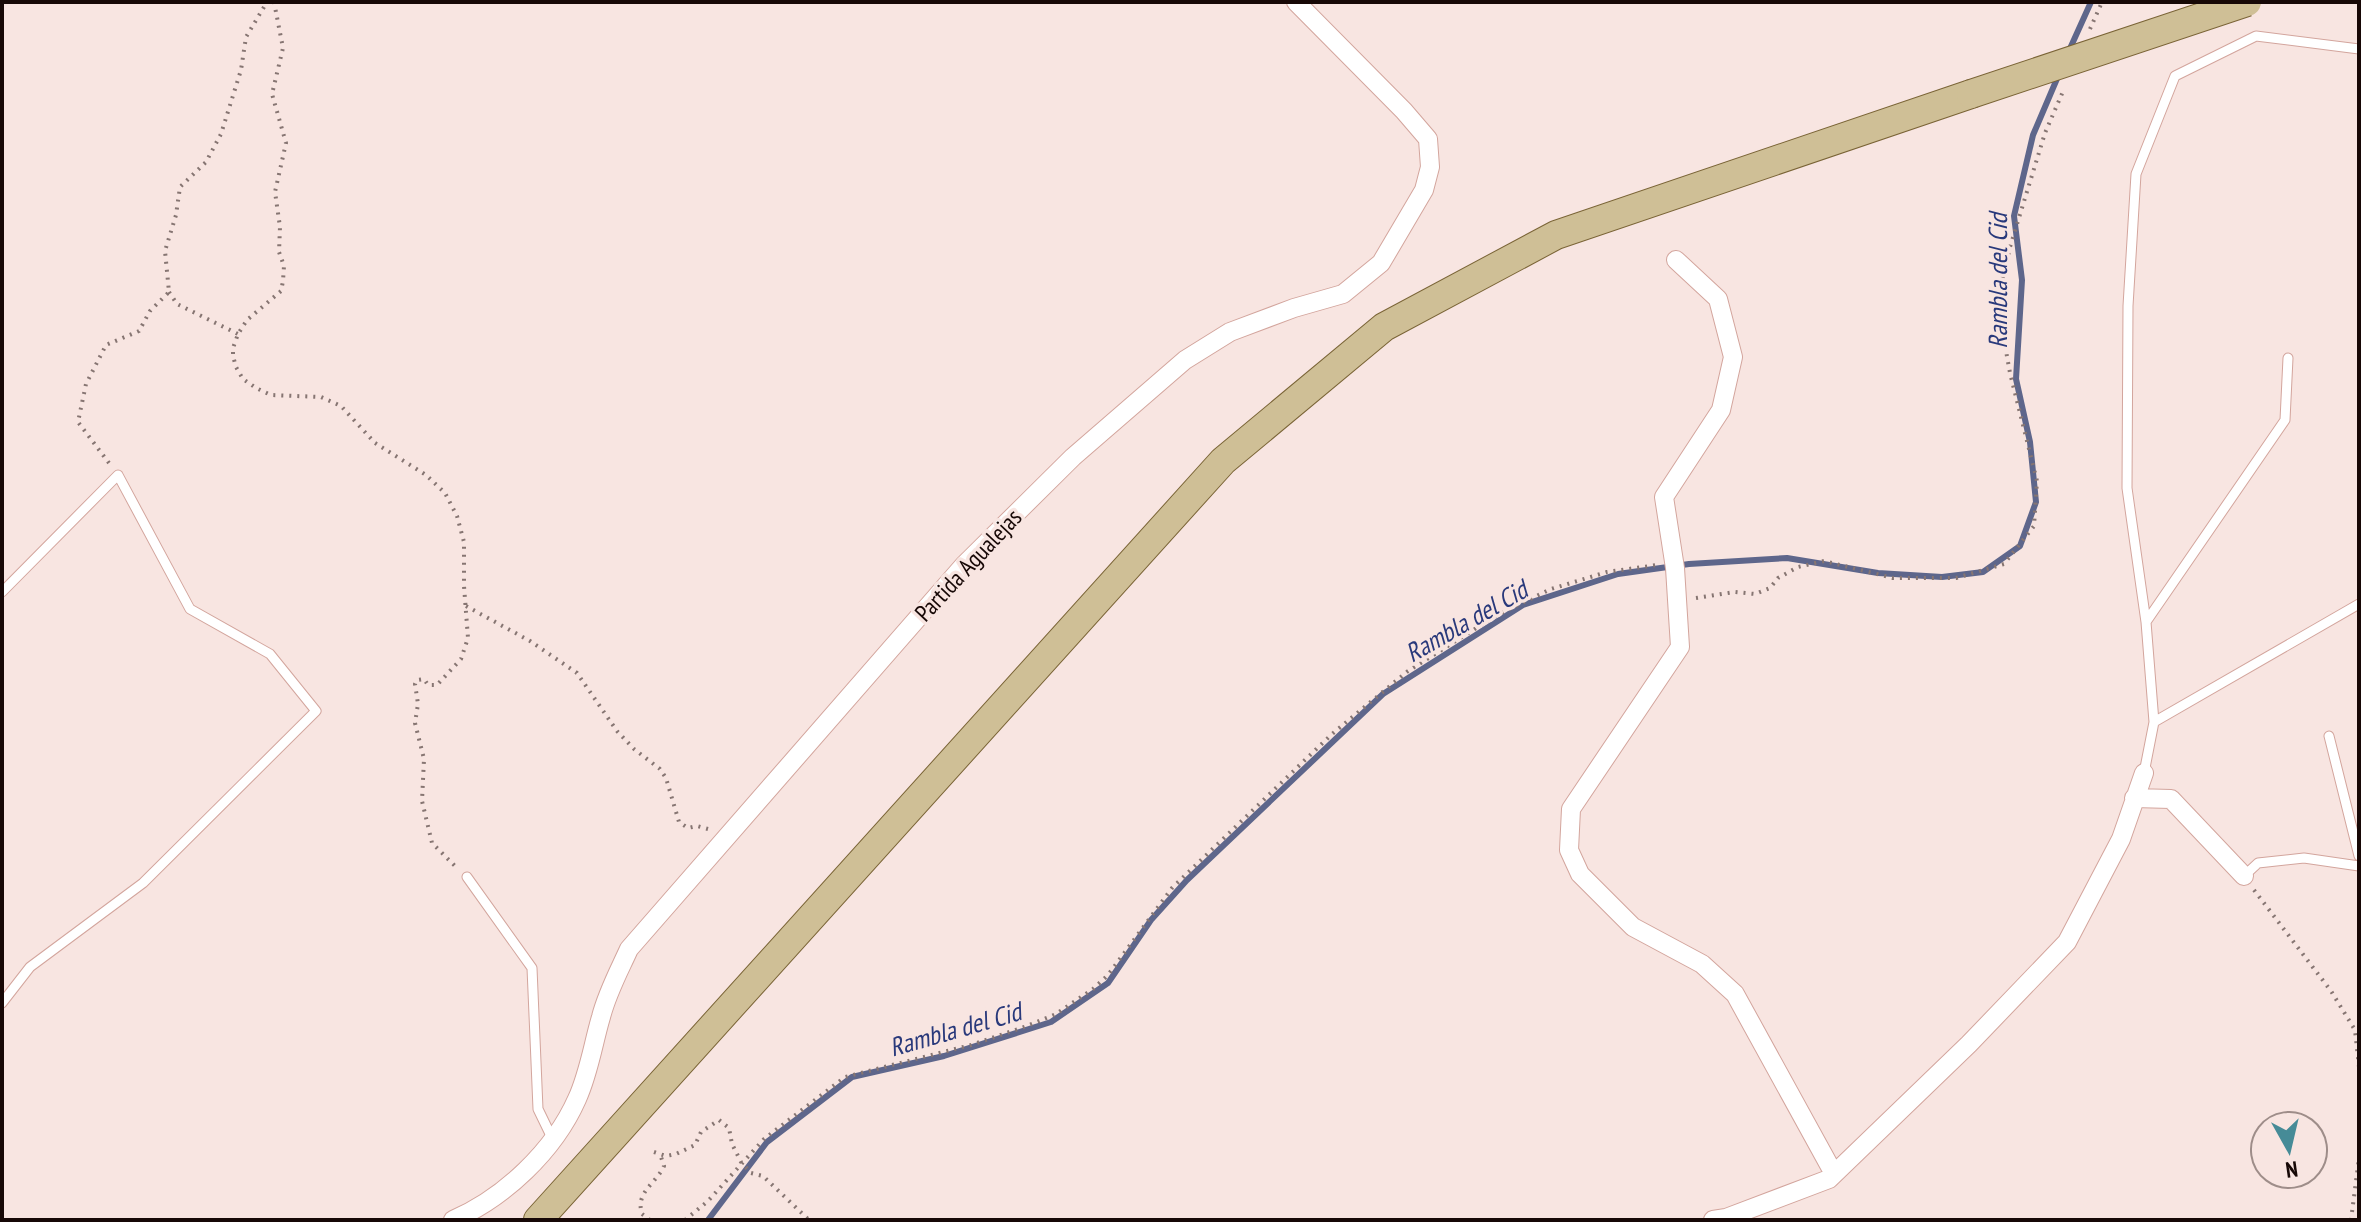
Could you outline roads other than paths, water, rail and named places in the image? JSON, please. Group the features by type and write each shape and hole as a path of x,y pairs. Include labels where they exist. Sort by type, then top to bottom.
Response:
{"main road":[{"path":"538,1220 1223,461 1384,327 1556,235 2247,2"}],"street":[{"name":"Partida Agualejas","path":"453,1220 478,1209 512,1182 553,1140 577,1099 610,989 629,949 964,565 1073,457 1185,360 1230,332 1343,294 1381,263 1424,190 1430,167 1428,139 1296,2"},
{"path":"1676,260 1718,299 1733,357 1721,410 1664,497 1675,563 1680,647 1571,809 1569,850 1580,874 1633,927 1702,964 1735,994 1834,1174"},
{"path":"1713,1220 1829,1179 1969,1044 2067,942 2121,839 2144,773"},
{"path":"2134,798 2171,799 2244,876"}],"lane":[{"path":"2144,773 2154,722 2146,622 2127,488 2128,306 2136,174 2175,76 2256,36 2359,49"},
{"path":"2146,622 2285,420 2288,358"},
{"path":"2,592 118,475 190,609 270,654 316,711 143,883 30,967 2,1003"},
{"path":"2154,722 2359,604"},
{"path":"2329,736 2359,856"},
{"path":"2244,876 2258,863 2304,858 2359,866"},
{"path":"467,877 532,968 538,1109 553,1140"}],"waterway":[{"name":"Rambla del Cid","path":"2068,53 2091,2"},
{"name":"Rambla del Cid","path":"708,1220 767,1142 852,1077 944,1056 1051,1022 1108,983 1151,920 1187,880 1383,694 1523,605 1618,574 1689,564 1787,558 1878,573 1942,577 1983,572 2020,546 2036,502 2030,442 2016,379 2022,280 2014,216 2033,135 2059,74"}]}
